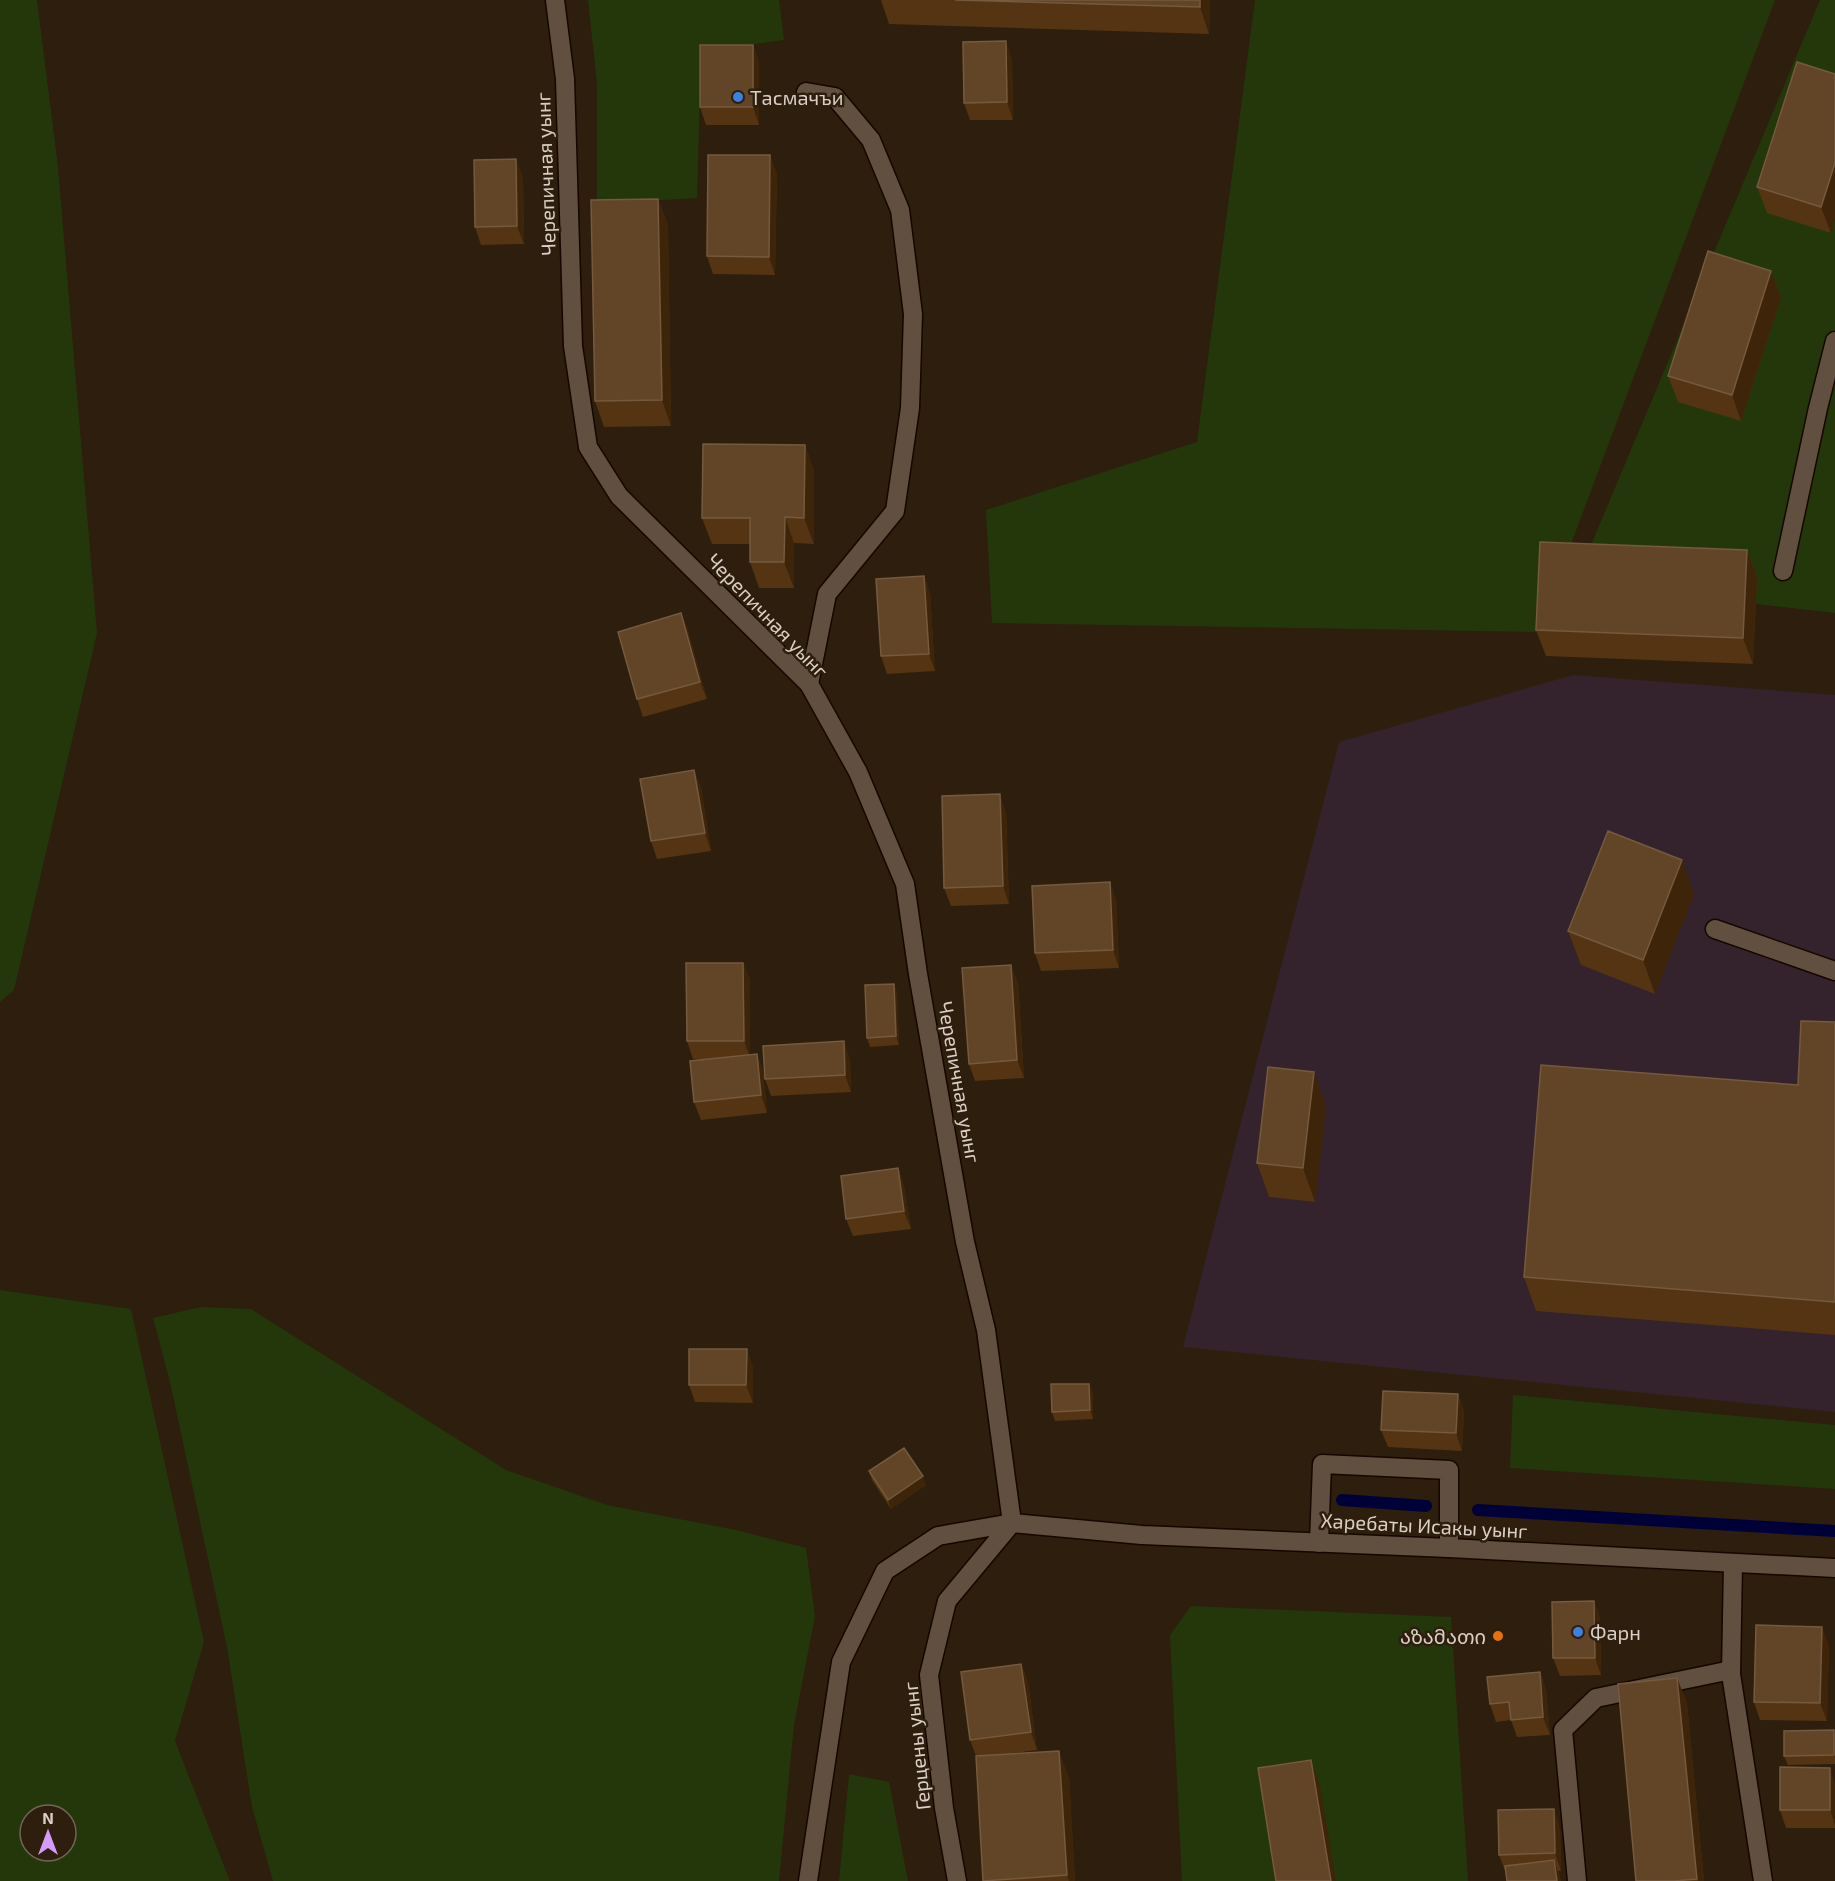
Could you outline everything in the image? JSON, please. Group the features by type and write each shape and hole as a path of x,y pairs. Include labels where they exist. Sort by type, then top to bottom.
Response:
{"street":[{"name":"Черепичная уынг","path":"555,0 565,79 573,346 588,447 619,496 809,684 858,772 905,884 918,974 963,1230 986,1329 1012,1523"},
{"path":"806,92 835,97 871,140 900,210 912,314 910,408 895,511 827,594 809,684"},
{"path":"1783,571 1818,408 1835,341"},
{"path":"1715,929 1835,971"},
{"path":"1319,1543 1322,1464 1449,1470 1449,1548"},
{"name":"Харебаты Исакы уынг","path":"808,1881 841,1662 885,1570 938,1536 1012,1523 1142,1535 1835,1568"},
{"name":"Герцены уынг","path":"957,1881 944,1808 929,1676 947,1601 1012,1523"},
{"path":"1733,1563 1731,1670 1763,1881"},
{"path":"1577,1881 1563,1730 1596,1698 1731,1670"}],"shaded area":[{"path":"1573,675 1835,695 1835,1412 1183,1347 1339,742"}],"green space":[{"path":"0,0 37,0 58,167 97,633 14,990 0,1002"},
{"path":"588,0 779,0 784,40 701,51 697,198 597,204 597,83"},
{"path":"1255,0 1775,0 1538,632 992,623 986,510 1197,442"},
{"path":"1820,0 1835,0 1835,613 1575,583"},
{"path":"0,1290 131,1309 204,1642 175,1741 230,1881 0,1881"},
{"path":"201,1307 251,1309 506,1470 607,1505 736,1530 806,1548 815,1616 794,1725 779,1881 273,1881 252,1807 227,1647 170,1382 153,1318"},
{"path":"1513,1395 1835,1425 1835,1489 1510,1468"},
{"path":"1191,1606 1451,1617 1468,1881 1182,1881 1170,1635"},
{"path":"849,1774 889,1782 908,1881 839,1881"}],"building":[{"path":"955,0 1200,0 1200,7"},
{"path":"1006,41 1007,102 964,103 963,42"},
{"path":"700,45 753,45 753,107 700,107"},
{"path":"1797,62 1835,74 1835,163 1821,207 1757,187"},
{"path":"708,155 770,155 769,257 707,256"},
{"path":"516,159 517,226 475,227 474,160"},
{"path":"658,199 662,400 595,401 591,200"},
{"path":"1708,251 1771,271 1732,395 1668,376"},
{"path":"703,444 805,445 804,518 785,517 784,562 750,562 750,518 702,518"},
{"path":"1540,542 1747,550 1743,638 1536,630"},
{"path":"924,576 929,654 881,656 876,579"},
{"path":"681,613 700,682 637,699 618,632"},
{"path":"694,770 705,833 651,841 640,779"},
{"path":"1000,794 1003,886 944,888 942,796"},
{"path":"1608,831 1682,860 1643,960 1568,931"},
{"path":"1110,882 1113,950 1035,953 1032,886"},
{"path":"686,963 743,963 744,1041 687,1041"},
{"path":"1011,965 1017,1060 969,1064 962,968"},
{"path":"894,984 896,1036 867,1038 865,985"},
{"path":"1801,1021 1835,1022 1835,1302 1524,1277 1541,1065 1798,1085"},
{"path":"844,1041 845,1075 765,1079 763,1046"},
{"path":"757,1054 761,1095 694,1102 690,1061"},
{"path":"1268,1067 1314,1072 1303,1168 1257,1163"},
{"path":"898,1168 904,1211 846,1219 841,1176"},
{"path":"689,1349 747,1349 746,1385 689,1385"},
{"path":"1051,1384 1089,1384 1090,1410 1052,1412"},
{"path":"1383,1391 1458,1394 1456,1433 1381,1430"},
{"path":"904,1448 923,1476 888,1500 869,1471"},
{"path":"1594,1601 1595,1658 1553,1658 1552,1602"},
{"path":"1756,1625 1822,1627 1820,1703 1754,1702"},
{"path":"1021,1664 1031,1732 970,1740 961,1672"},
{"path":"1540,1672 1543,1717 1511,1720 1509,1702 1490,1704 1487,1677"},
{"path":"1677,1678 1697,1879 1636,1881 1618,1684"},
{"path":"1834,1730 1834,1755 1784,1756 1784,1731"},
{"path":"1059,1751 1067,1875 983,1881 976,1756"},
{"path":"1311,1760 1331,1881 1276,1881 1258,1768"},
{"path":"1780,1767 1830,1768 1830,1810 1780,1810"},
{"path":"1554,1809 1555,1853 1499,1855 1498,1810"},
{"path":"1554,1860 1557,1881 1507,1881 1505,1866"}],"waterway":[{"path":"1342,1500 1426,1506"},
{"path":"1478,1510 1835,1531"}],"place":[{"name":"Тасмачъи","path":"738,97"},
{"name":"Фарн","path":"1578,1632"},
{"name":"აზამათი","path":"1498,1636"}]}
